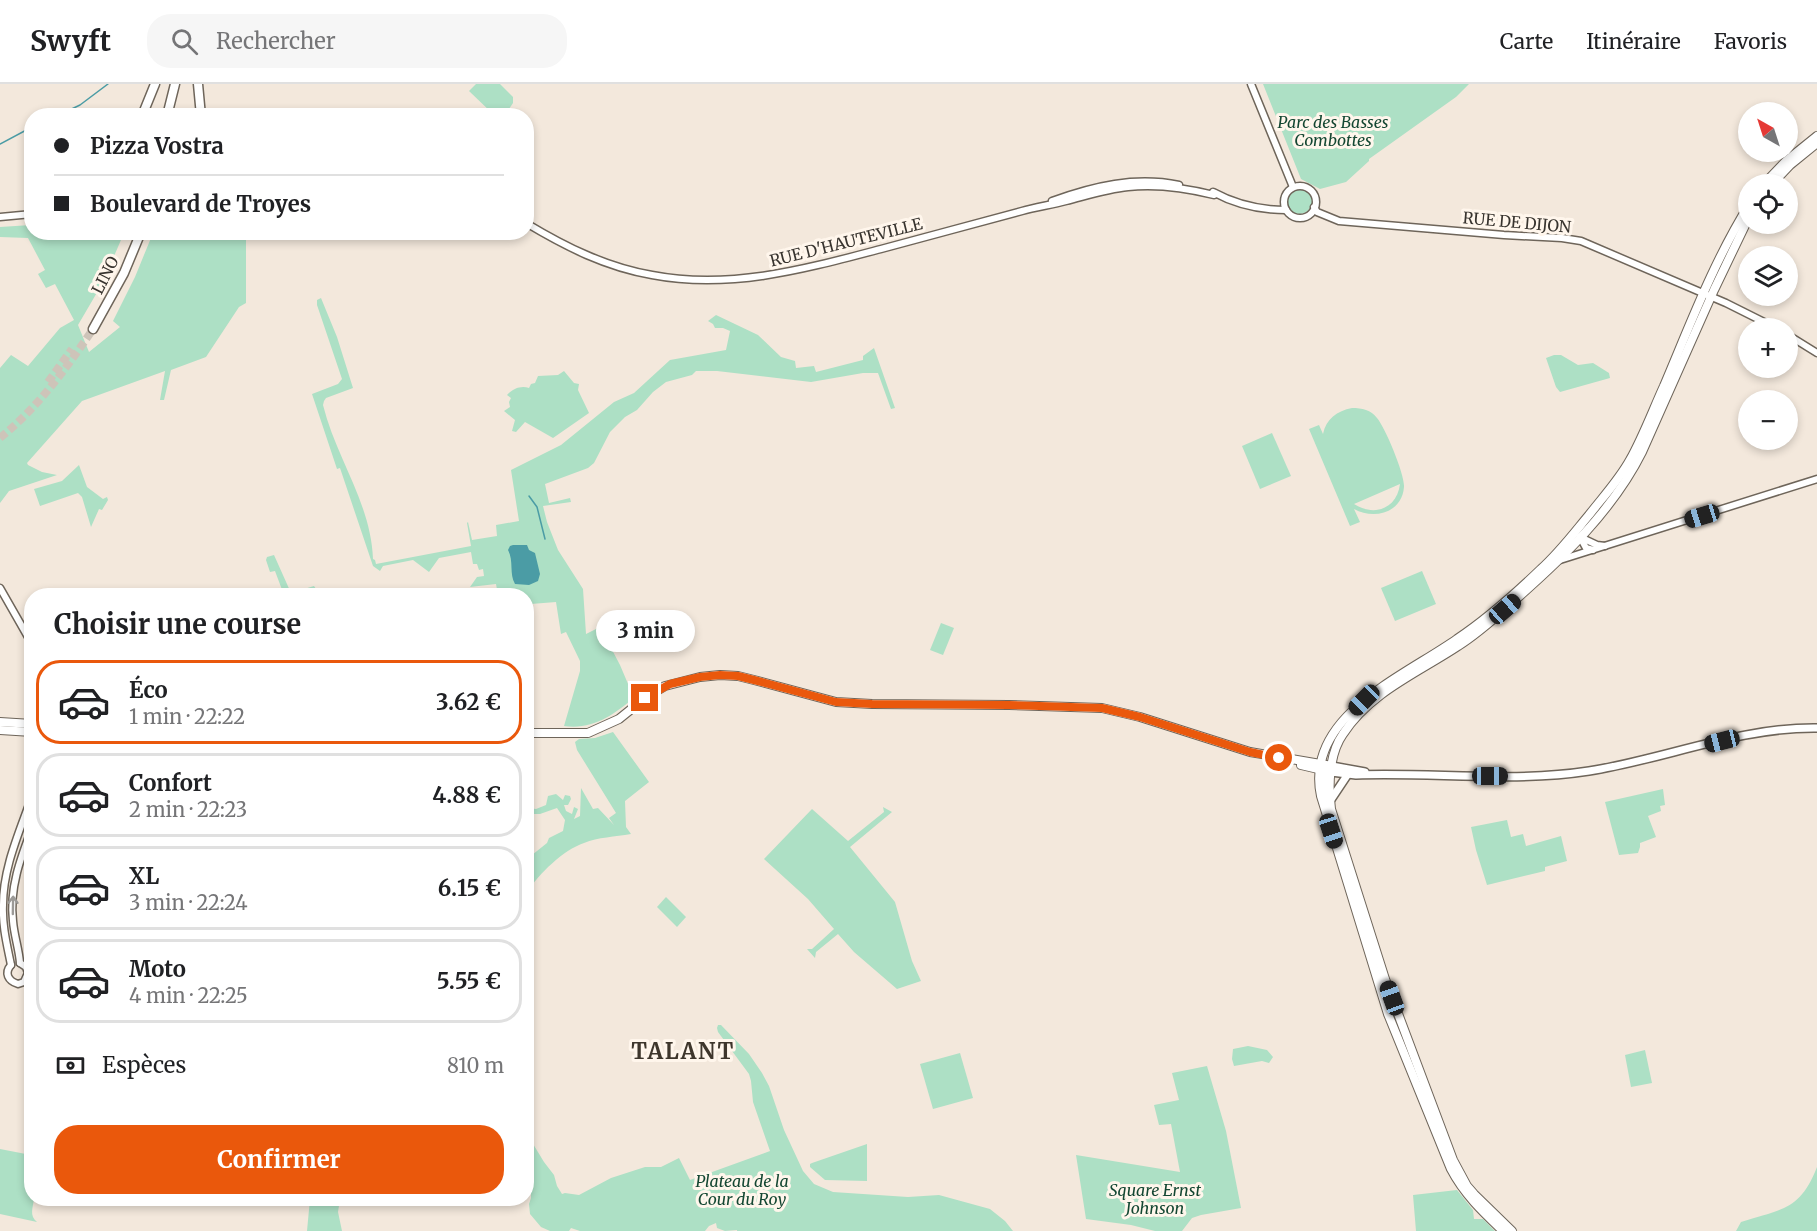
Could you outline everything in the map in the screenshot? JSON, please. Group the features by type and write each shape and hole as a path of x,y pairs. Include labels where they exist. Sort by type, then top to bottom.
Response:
{"highway":[{"path":"145,108 155,84"},
{"path":"170,108 175,84"},
{"path":"175,108 181,84"},
{"path":"198,84 200,108"},
{"name":"LINO","path":"132,240 91,326 120,280 138,240"}],"main road":[{"path":"1774,174 1817,136"},
{"path":"1781,174 1817,143"},
{"path":"1512,1231 1474,1194 1456,1166 1395,1008 1331,805 1326,768 1328,755 1344,720 1373,692 1470,630 1540,571 1566,544 1608,491 1631,459 1677,363 1738,224"},
{"path":"1707,295 1740,234"},
{"path":"1503,1231 1472,1201 1451,1169 1388,1014 1318,782 1343,734 1367,706 1474,635 1560,560 1580,537 1614,496 1637,462 1677,363"},
{"path":"1566,544 1580,537 1583,527 1608,491"},
{"path":"534,733 588,733 619,719 645,698 665,686 700,677 720,675 738,676 836,702 1102,708 1140,717 1250,752 1348,774 1513,776 1586,771 1746,734 1817,728"},
{"path":"0,722 24,724"},
{"path":"0,730 24,732"},
{"path":"1326,768 1374,774"},
{"path":"1331,805 1348,774"},
{"path":"1388,1014 1395,1008"}],"street":[{"path":"1251,84 1293,187"},
{"name":"RUE D'HAUTEVILLE","path":"534,228 558,242 607,263 652,275 683,279 723,280 769,276 810,267 1036,207 1140,184 1162,182 1226,197"},
{"path":"1304,186 1311,190 1315,197 1314,207 1310,213 1300,217 1286,210 1285,197 1293,187 1304,186"},
{"path":"1226,197 1233,196 1269,206 1285,197"},
{"path":"1226,197 1268,210 1286,210"},
{"name":"RUE DE DIJON","path":"1314,207 1317,212 1339,221 1504,235 1562,237 1581,241 1757,318"},
{"path":"0,216 24,214"},
{"path":"1798,341 1817,352"},
{"path":"1560,560 1594,547 1609,545 1817,479"},
{"path":"1591,524 1590,534 1594,547"},
{"path":"1580,537 1594,547"},
{"path":"0,588 24,630"},
{"path":"24,820 9,864 2,902 5,937 11,965 8,977 12,982 18,984 24,982"},
{"path":"24,850 13,892 12,919 20,963 24,966"},
{"path":"11,965 20,963"}],"green space":[{"path":"476,84 500,84 513,97 513,103 510,108 487,108 469,91"},
{"name":"Parc des Basses Combottes","path":"1263,84 1469,84 1456,97 1369,159 1346,182 1320,189 1301,179"},
{"path":"1299,188 1308,192 1312,201 1308,210 1299,214 1290,210 1286,201 1290,192"},
{"path":"24,225 24,238 0,237 0,227"},
{"path":"29,240 121,240 102,284 78,325 89,352 120,327 113,321 150,240 246,240 246,303 239,307 206,357 171,370 164,400 160,400 165,371 82,401 27,463 42,472 57,475 9,491 0,503 0,368 11,355 28,366 60,328 74,320 55,284 46,288 38,274 45,270"},
{"path":"321,298 337,337 353,388 326,398 323,405 336,444 360,500 376,564 471,546 468,522 472,540 497,536 496,525 519,521 511,470 561,445 614,402 634,393 670,360 726,350 730,331 715,328 708,321 716,315 758,335 781,357 795,361 796,368 814,366 816,372 863,360 863,356 874,348 895,408 891,409 878,373 863,373 811,382 717,371 696,371 692,375 666,382 653,392 637,410 625,417 610,432 594,463 588,468 545,484 549,503 570,498 571,502 543,506 558,550 583,589 586,634 600,627 634,698 602,720 584,726 564,726 580,671 580,661 566,632 561,634 556,602 534,604 534,588 497,588 496,584 470,587 477,577 484,576 483,569 479,570 477,564 473,564 471,552 439,558 429,572 413,560 383,566 380,571 373,566 312,394 338,384 342,379 317,300"},
{"path":"1561,355 1578,365 1593,363 1609,373 1610,378 1560,392 1546,358"},
{"path":"564,371 574,383 579,384 578,390 589,413 553,438 525,422 516,432 512,431 515,420 504,411 510,407 511,398 507,395 517,388 529,388 538,376 558,375"},
{"path":"1347,409 1363,409 1377,418 1394,451 1404,487 1398,503 1386,512 1370,514 1354,509 1360,522 1350,526 1309,429 1319,425 1323,434 1330,420","holes":["1400,484 1398,493 1389,505 1377,510 1369,510 1354,504"]},
{"path":"1272,433 1291,476 1260,489 1242,446"},
{"path":"79,465 87,487 103,499 107,497 108,500 102,510 99,509 91,527 82,497 78,493 40,506 34,489 62,481"},
{"path":"274,555 289,588 281,588 275,571 270,572 267,557"},
{"path":"1422,571 1436,604 1395,621 1381,588"},
{"path":"941,623 954,628 943,655 930,650"},
{"path":"613,732 649,782 625,801 626,827 631,834 595,839 576,846 552,863 534,883 534,853 547,843 549,838 563,831 565,820 557,808 534,814 534,809 546,805 548,796 556,794 563,800 565,795 570,796 568,805 564,805 566,811 572,814 574,807 578,809 574,819 580,816 581,788 593,809 598,808 614,825 609,818 616,813 577,750 575,742 579,739 595,738"},
{"path":"1663,789 1665,805 1660,806 1661,811 1648,816 1656,837 1640,843 1638,853 1619,855 1605,802"},
{"path":"883,807 892,812 850,847 895,902 912,961 921,981 897,989 854,952 838,934 816,952 815,958 807,949 812,949 834,929 808,899 764,859 812,809 848,841 884,812"},
{"path":"1507,820 1511,837 1523,834 1526,846 1561,836 1567,861 1545,867 1545,871 1487,885 1471,827"},
{"path":"666,897 686,917 677,927 657,907"},
{"name":"Plateau de la Cour du Roy","path":"721,1025 749,1054 762,1073 803,1171 814,1184 833,1192 908,1197 939,1195 990,1209 1013,1231 725,1231 717,1228 716,1223 705,1231 580,1231 571,1228 569,1231 550,1231 541,1227 530,1214 529,1206 534,1206 534,1146 554,1175 562,1194 579,1195 611,1178 645,1167 661,1167 679,1158 690,1180 770,1151 753,1102 749,1074 717,1028"},
{"path":"1248,1046 1267,1050 1273,1057 1269,1063 1262,1061 1234,1066 1233,1049"},
{"path":"1645,1050 1652,1083 1631,1087 1625,1055"},
{"path":"960,1053 973,1098 933,1109 920,1064"},
{"name":"Square Ernst Johnson","path":"1207,1066 1226,1131 1241,1208 1192,1218 1182,1231 1155,1231 1086,1219 1076,1155 1180,1172 1171,1124 1159,1125 1154,1105 1179,1100 1172,1073"},
{"path":"867,1144 867,1181 825,1180 810,1167 812,1163"},
{"path":"0,1149 24,1154 24,1206 32,1206 32,1214 37,1222 0,1214"},
{"path":"1817,1167 1817,1231 1736,1231 1741,1222 1788,1206 1796,1200 1804,1192"},
{"path":"1457,1190 1473,1210 1474,1219 1483,1219 1495,1231 1416,1231 1413,1195"},
{"path":"309,1206 339,1206 342,1231 307,1231"}],"water":[{"path":"513,545 527,545 529,550 535,553 540,574 538,581 529,585 515,584 508,550"}],"waterway":[{"path":"74,108 108,84"},
{"path":"0,144 24,131"},
{"path":"529,496 537,507 545,539"}],"tunnel":[{"path":"0,438 27,414 51,387 93,329"},
{"path":"48,382 72,349"}],"district":[{"name":"TALANT","path":"683,1051"}],"route":[{"path":"645,698 670,684 720,675 738,676 836,702 1102,708 1140,717 1250,752 1279,758"}]}
